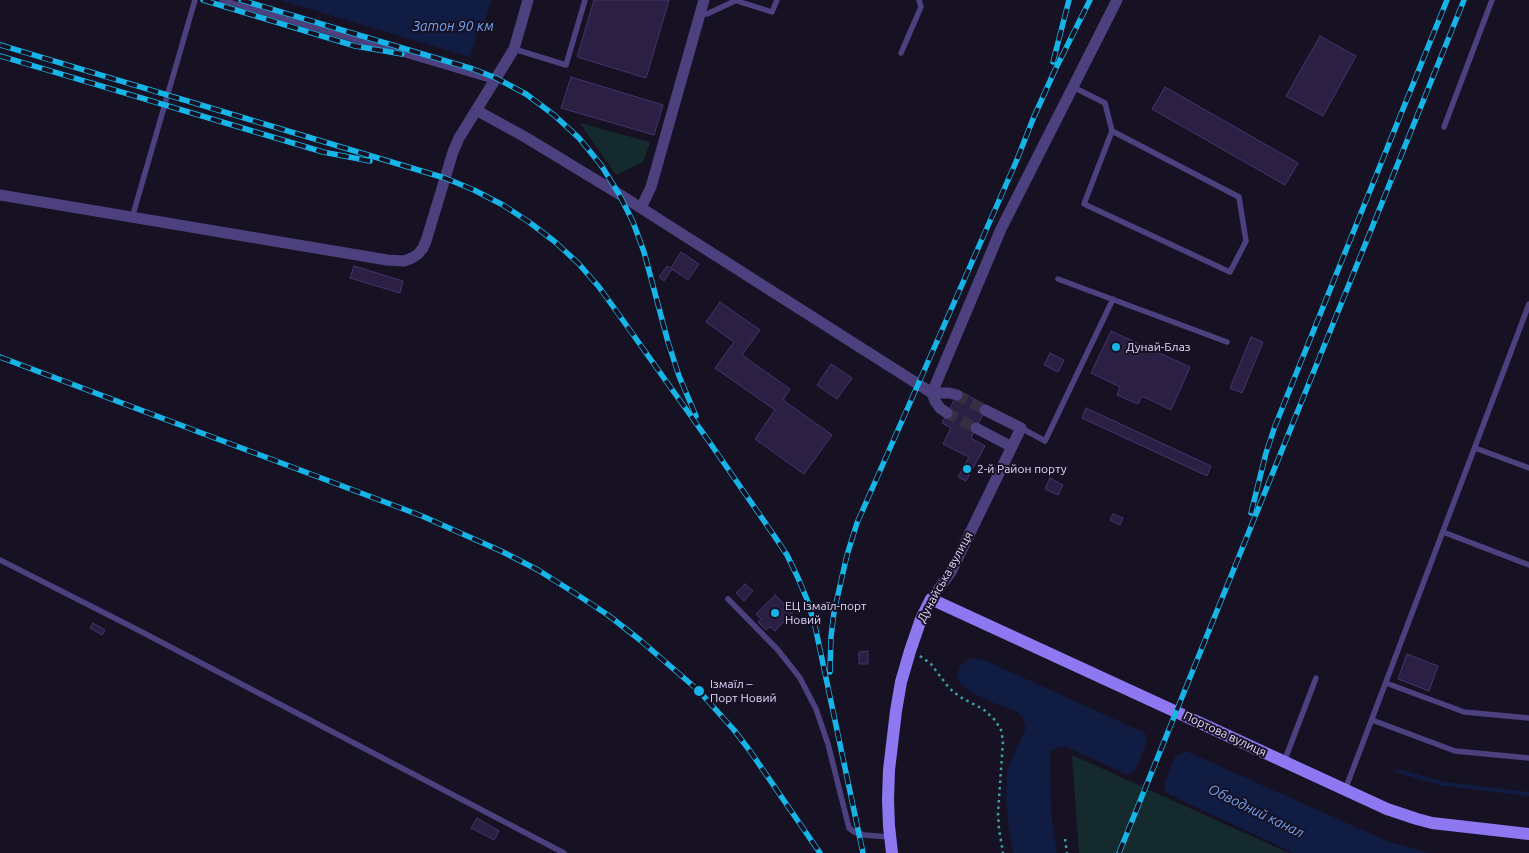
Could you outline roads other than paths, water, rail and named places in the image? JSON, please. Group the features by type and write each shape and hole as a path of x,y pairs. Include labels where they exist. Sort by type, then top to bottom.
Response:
{"street":[{"path":"0,196 387,260 404,261 412,258 423,248 453,152 459,138 514,49 528,0"},
{"path":"641,208 651,187 704,0"},
{"path":"947,413 935,401 932,393 1002,229 1117,0"},
{"path":"476,110 572,165 932,393 949,392 957,395"},
{"path":"985,410 1021,428"},
{"path":"976,428 1012,447"},
{"name":"Дунайська вулиця","path":"892,853 888,800 892,740 901,682 910,652 921,619 931,599 950,572 1021,428"},
{"name":"Портова вулиця","path":"931,599 1387,809 1417,819 1447,825 1529,834"}],"lane":[{"path":"132,218 195,0"},
{"path":"222,0 494,81"},
{"path":"514,49 566,65 586,0"},
{"path":"700,12 707,14 737,0 772,12 777,0"},
{"path":"901,53 921,7 919,0"},
{"path":"1444,126 1492,0"},
{"path":"1073,87 1105,103 1112,131 1084,204 1230,272 1246,241 1239,197 1112,131"},
{"path":"1058,279 1227,342"},
{"path":"1021,428 1045,441 1112,300"},
{"path":"1345,790 1529,304"},
{"path":"1475,448 1529,468"},
{"path":"1443,532 1529,565"},
{"path":"0,560 564,853"},
{"path":"728,599 778,650 800,678 816,709 828,744 849,828 854,832 864,835 890,837"},
{"path":"1284,762 1316,678"},
{"path":"1386,683 1464,712 1529,718"},
{"path":"1372,720 1455,751 1529,758"}],"water":[{"name":"Затон 90 км","path":"280,0 491,0 482,30 478,29 470,57"},
{"path":"972,658 984,660 1146,735 1146,744 1136,768 1128,774 1065,746 1050,752 1051,815 1057,853 1013,853 1006,796 1007,770 1026,728 1023,718 1017,711 996,704 973,693 960,684 957,674 961,665"},
{"name":"Обводний канал","path":"1188,752 1389,842 1429,853 1294,853 1166,792 1165,782 1175,757"}],"waterway":[{"path":"1398,771 1444,784 1529,794"}],"tunnel":[{"path":"957,395 985,410"},
{"path":"947,413 976,428"}],"railway":[{"path":"203,0 355,46 402,54"},
{"path":"241,0 473,69 496,78 526,94 554,115 579,138 601,165 633,222 644,252 679,376 696,416"},
{"path":"1053,62 1069,0"},
{"path":"830,672 834,612 847,555 857,523 1016,162 1033,119 1090,0"},
{"path":"1251,513 1275,426 1447,0"},
{"path":"1119,853 1464,0"},
{"path":"0,45 445,178 503,205 554,241 578,263 617,312 787,555 808,602 815,626 863,853"},
{"path":"0,56 323,152 370,161"},
{"path":"0,357 422,516 501,551 538,570 608,615 699,691 750,751 820,853"}],"place":[{"name":"Дунай-Блаз","path":"1116,347"},
{"name":"2-й Район порту","path":"967,469"},
{"name":"ЕЦ Ізмаїл-порт Новий","path":"775,613"},
{"name":"Ізмаїл – Порт Новий","path":"699,691"}]}
